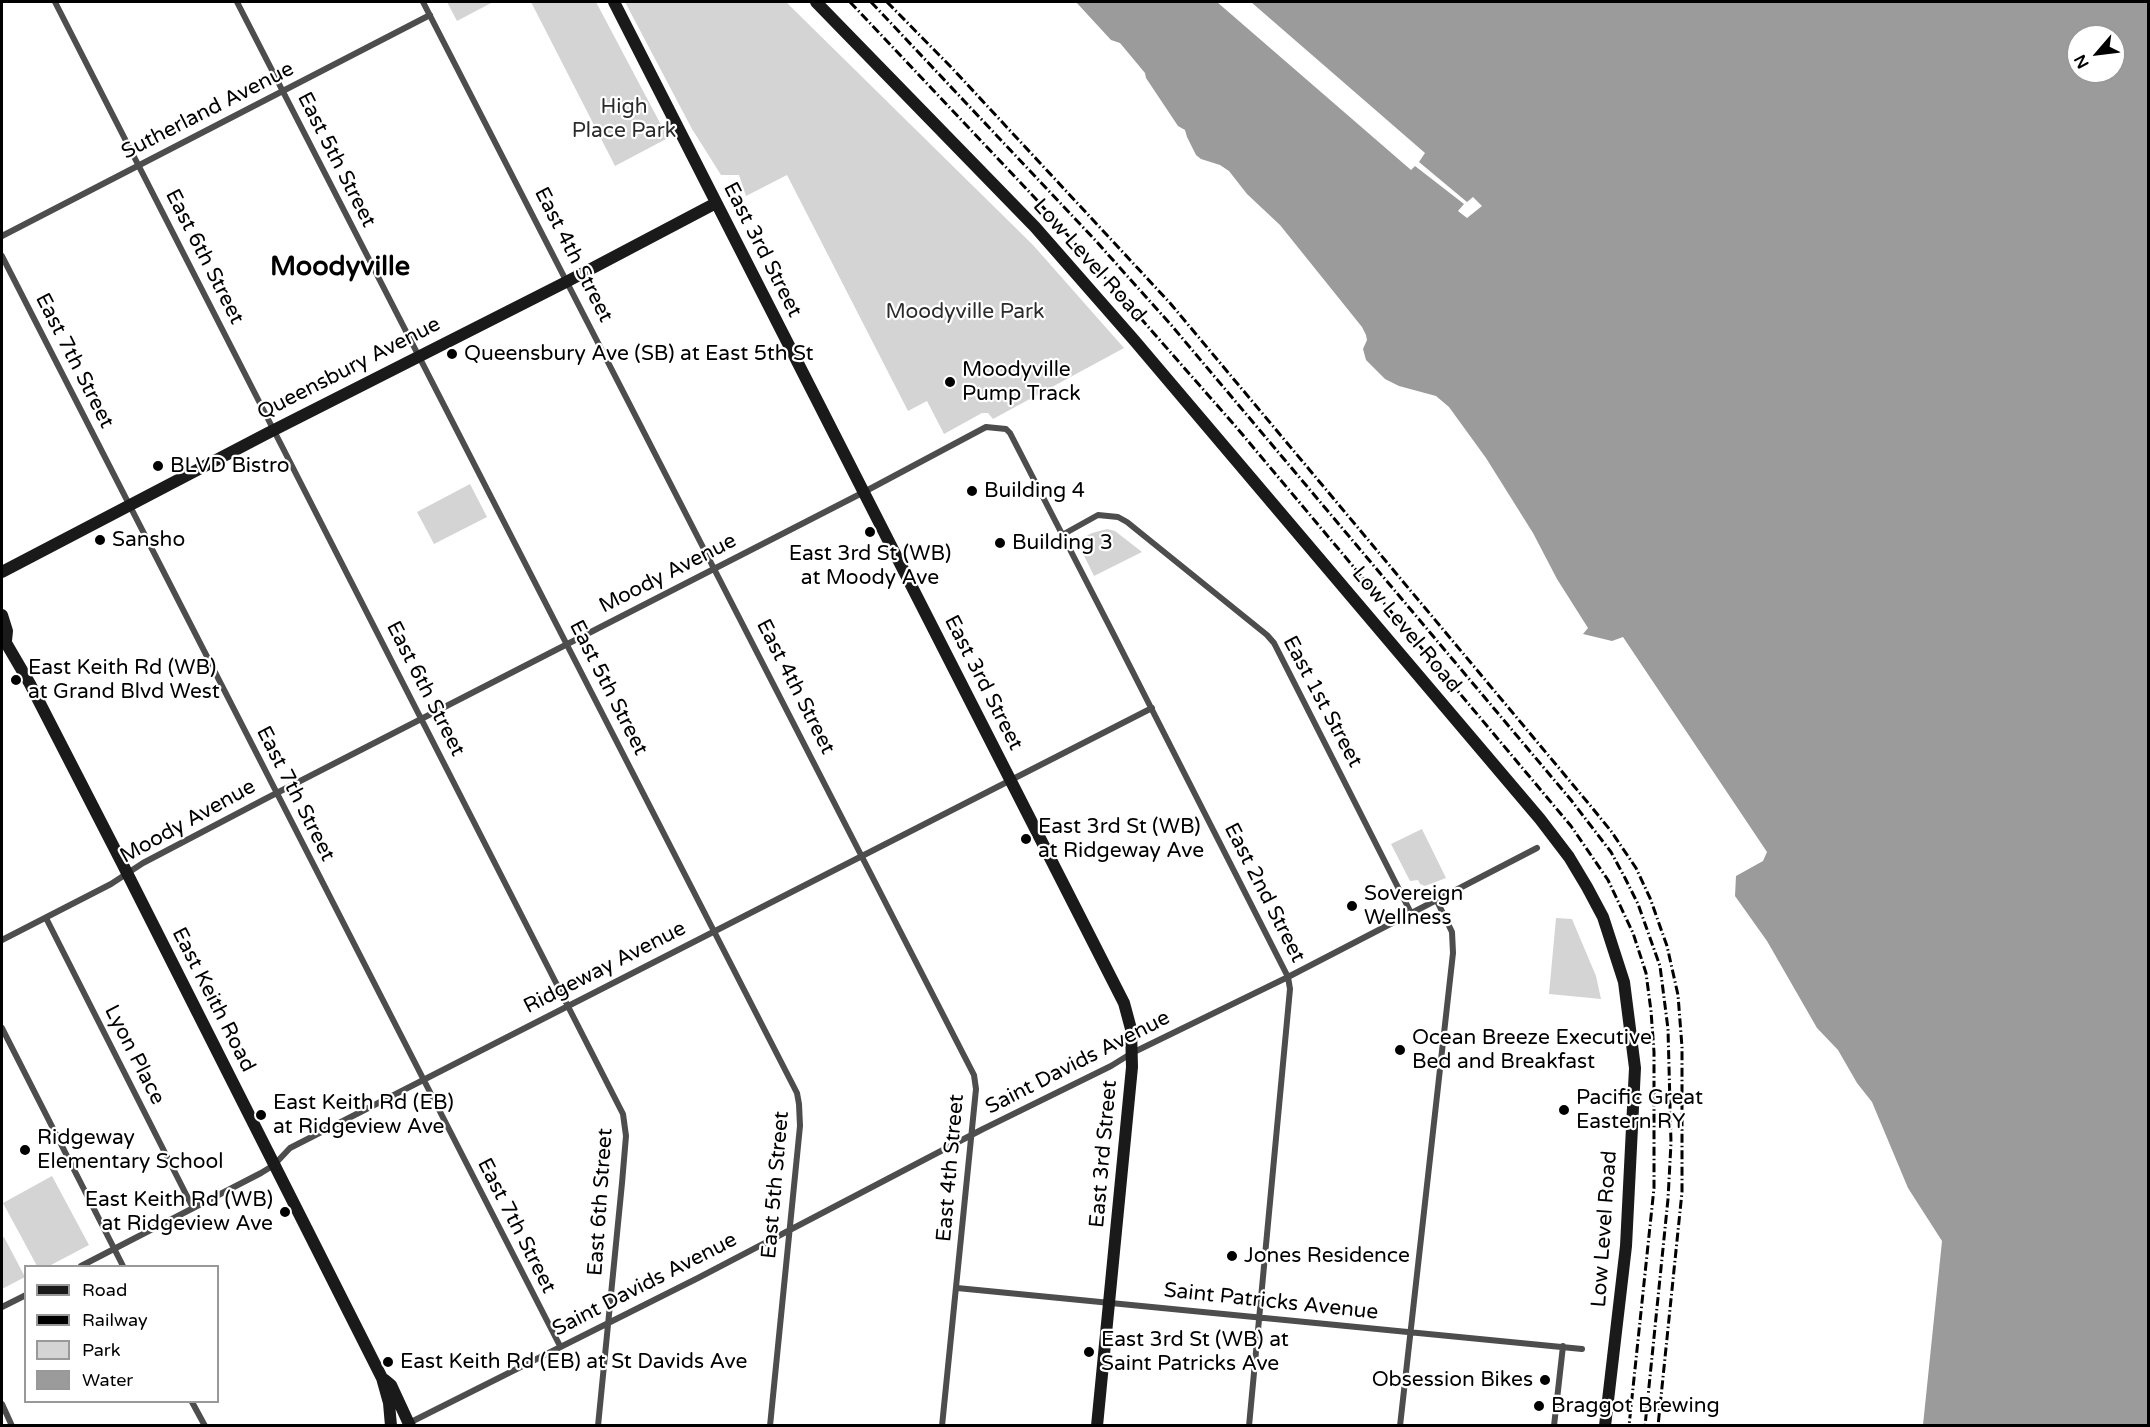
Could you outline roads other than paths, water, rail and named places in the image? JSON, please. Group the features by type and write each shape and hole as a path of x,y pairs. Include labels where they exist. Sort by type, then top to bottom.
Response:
{"street":[{"name":"East 6th Street","path":"55,2 620,1106 625,1125 622,1183 598,1425"},
{"name":"East 5th Street","path":"237,2 797,1093 800,1126 770,1425"},
{"name":"East 4th Street","path":"423,2 974,1075 971,1136 942,1425"},
{"name":"East 3rd Street","path":"614,2 1124,1003 1131,1029 1132,1053 1097,1425"},
{"name":"Low Level Road","path":"816,2 1035,227 1134,340 1540,819 1569,857 1587,887 1603,917 1624,982 1635,1068 1626,1246 1605,1425"},
{"name":"Sutherland Avenue","path":"2,236 430,15"},
{"name":"Queensbury Avenue","path":"2,572 716,203"},
{"name":"East 7th Street","path":"2,256 560,1346"},
{"name":"Moody Avenue","path":"2,940 111,884 163,852 276,793 864,492 986,427 1000,428"},
{"name":"East 2nd Street","path":"1000,428 1010,433 1288,977 1290,989 1249,1425"},
{"name":"East 1st Street","path":"1062,535 1098,515 1118,517 1267,635 1274,643 1411,913"},
{"name":"East Keith Road","path":"2,615 7,631 3,640 127,873 382,1377 389,1403 391,1425"},
{"name":"Ridgeway Avenue","path":"83,1265 274,1165 290,1148 1152,708"},
{"name":"Saint Davids Avenue","path":"410,1424 1537,848"},
{"path":"1400,1425 1453,953 1452,932 1437,901"},
{"name":"Lyon Place","path":"46,918 193,1208"},
{"path":"2,1028 122,1265"},
{"name":"Saint Patricks Avenue","path":"957,1288 1582,1349"},
{"path":"2,1307 24,1295"},
{"path":"1554,1425 1563,1346"},
{"name":"East Keith Road","path":"382,1377 391,1385 410,1424"},
{"path":"193,1403 205,1425"},
{"path":"2,1404 12,1425"}],"water":[{"path":"1071,2 2148,2 2148,1425 1923,1425 1942,1241 1908,1188 1872,1102 1857,1083 1838,1050 1817,1028 1767,941 1735,896 1736,876 1763,861 1767,852 1623,637 1612,641 1583,634 1550,581 1517,517 1442,410 1432,404 1392,391 1359,360 1357,332 1220,171 1199,163 1111,44"}],"railway":[{"path":"850,2 1035,198 1237,428 1571,826 1608,880 1633,933 1646,973 1654,1052 1654,1188 1629,1426"},
{"path":"871,2 1095,240 1172,326 1571,800 1611,852 1638,904 1660,966 1668,1029 1671,1143 1668,1199 1645,1426"},
{"path":"887,2 951,67 1170,303 1589,804 1636,868 1650,898 1667,946 1678,995 1682,1047 1682,1192 1658,1426"}],"place":[{"name":"Queensbury Ave (SB) at East 5th St","path":"452,354"},
{"name":"Moodyville Pump Track","path":"950,382"},
{"name":"BLVD Bistro","path":"158,466"},
{"name":"Building 4","path":"972,491"},
{"name":"East 3rd St (WB) at Moody Ave","path":"870,532"},
{"name":"Sansho","path":"100,540"},
{"name":"Building 3","path":"1000,543"},
{"name":"East Keith Rd (WB) at Grand Blvd West","path":"16,680"},
{"name":"East 3rd St (WB) at Ridgeway Ave","path":"1026,839"},
{"name":"Sovereign Wellness","path":"1352,906"},
{"name":"Ocean Breeze Executive Bed and Breakfast","path":"1400,1050"},
{"name":"Pacific Great Eastern RY","path":"1564,1110"},
{"name":"East Keith Rd (EB) at Ridgeview Ave","path":"261,1115"},
{"name":"Ridgeway Elementary School","path":"25,1150"},
{"name":"East Keith Rd (WB) at Ridgeview Ave","path":"285,1212"},
{"name":"Jones Residence","path":"1232,1256"},
{"name":"East 3rd St (WB) at Saint Patricks Ave","path":"1089,1352"},
{"name":"East Keith Rd (EB) at St Davids Ave","path":"388,1362"},
{"name":"Obsession Bikes","path":"1545,1380"},
{"name":"Braggot Brewing","path":"1539,1406"}],"district":[{"name":"Moodyville","path":"340,268"}],"park label":[{"name":"High Place Park","path":"624,119"},
{"name":"Moodyville Park","path":"965,312"}]}
